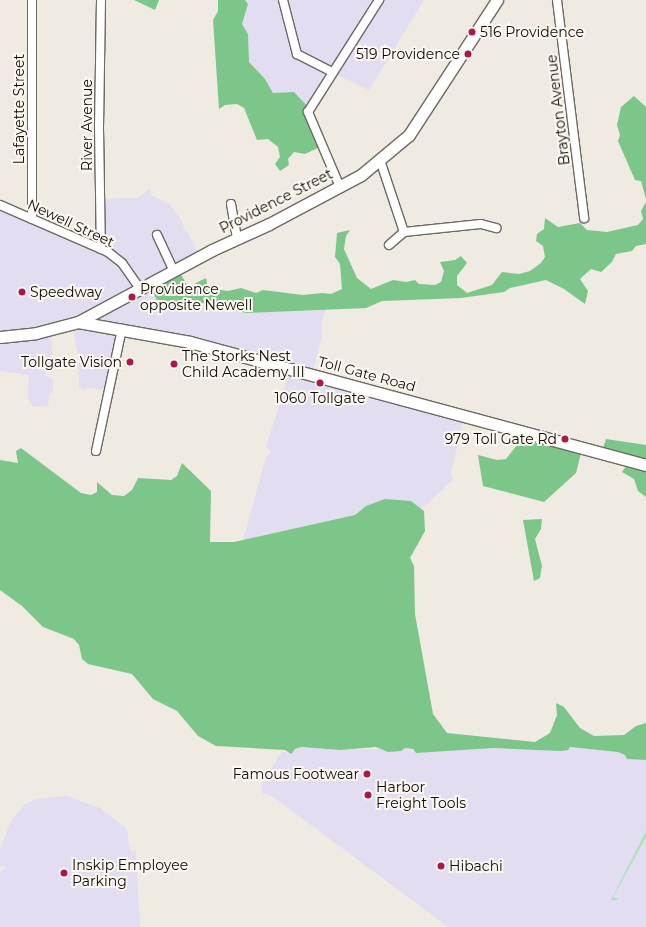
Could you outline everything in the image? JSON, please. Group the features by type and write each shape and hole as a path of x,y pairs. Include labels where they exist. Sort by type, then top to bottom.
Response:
{"main road":[{"name":"Providence Street","path":"0,337 36,333 78,322 361,175 409,134 497,0"},
{"name":"Toll Gate Road","path":"78,322 196,343 646,465"}],"street":[{"name":"Lafayette Street","path":"32,0 32,219"},
{"name":"River Avenue","path":"101,0 99,128 101,249"},
{"path":"283,0 297,54 332,72"},
{"path":"340,186 308,112 379,0"},
{"name":"Brayton Avenue","path":"557,0 584,218"},
{"path":"380,160 404,232"},
{"path":"231,204 238,238"},
{"name":"Newell Street","path":"0,206 101,249 122,263 140,290"},
{"path":"389,246 404,232 481,224 496,228"},
{"path":"157,235 174,271"},
{"path":"96,451 122,329"}],"shaded area":[{"path":"245,0 424,0 369,90 332,72 309,108 294,92 273,93 265,79 249,62 248,34 242,24 248,4"},
{"path":"151,188 150,195 169,204 182,221 184,228 192,240 200,258 179,269 157,300 220,306 246,313 326,310 321,323 322,336 312,374 463,419 451,475 453,479 437,495 421,509 411,501 366,506 355,515 243,540 266,457 271,452 266,447 290,370 123,331 106,390 89,388 83,390 79,387 78,354 72,326 51,330 52,354 45,375 53,379 53,392 49,394 48,406 33,407 28,398 29,375 0,371 0,205 98,247 103,201 115,198 137,198"},
{"path":"301,747 340,750 405,748 416,752 493,748 568,750 570,747 618,752 625,755 627,759 646,760 646,927 448,927 272,796 262,793 262,784 282,751 291,754 294,749"},
{"path":"67,796 100,808 127,829 130,850 136,851 140,927 0,927 0,873 6,867 0,866 0,849 10,823 23,806 36,799"}],"green space":[{"path":"134,0 159,0 155,10"},
{"path":"218,0 245,0 248,4 242,24 248,34 249,62 265,79 273,93 294,92 309,108 320,147 305,154 294,152 288,159 289,165 280,171 275,164 280,157 278,147 268,139 257,140 244,108 237,104 225,105 219,109 213,20 218,11"},
{"path":"634,96 646,107 646,199 641,181 635,180 618,141 620,135 617,125 621,107"},
{"path":"646,202 646,244 636,246 632,251 616,254 612,262 601,272 591,269 580,279 588,291 585,304 564,289 546,280 510,288 504,292 461,298 382,301 366,308 246,313 220,306 157,300 149,286 179,271 187,285 190,286 206,278 207,284 215,289 228,291 241,288 256,293 263,290 303,295 322,293 331,294 342,289 340,264 335,257 337,233 350,230 346,236 344,249 357,278 371,289 393,280 406,282 415,280 419,284 435,285 441,282 444,271 440,262 455,260 461,256 467,263 457,276 457,285 467,293 492,285 502,272 519,274 530,271 541,263 545,257 543,246 536,241 537,234 544,229 545,218 558,227 580,223 587,230 607,232 638,225 643,219 641,211"},
{"path":"520,432 582,449 576,473 544,502 483,486 478,455 497,460 506,459 517,445"},
{"path":"606,439 646,445 646,497 638,491 634,479 622,472 629,462 601,454"},
{"path":"21,448 81,493 91,495 97,492 97,482 112,495 124,496 132,490 138,478 171,480 177,476 182,463 211,491 210,542 234,542 355,515 366,506 385,499 411,501 424,511 425,531 410,558 414,566 415,614 433,714 447,733 535,742 550,733 557,715 556,703 564,707 580,728 594,736 624,735 636,726 646,723 646,760 627,759 625,755 618,752 570,747 568,750 561,751 493,748 416,753 413,749 405,748 401,751 388,752 376,747 340,750 301,747 295,749 291,754 285,750 216,746 198,736 177,711 153,699 132,674 88,664 82,659 79,645 74,639 43,627 22,606 0,590 0,460 18,463 16,451"},
{"path":"542,519 541,529 535,539 542,566 540,578 534,581 523,520"},
{"path":"646,831 646,837 613,897 619,900 611,900"}],"place":[{"name":"516 Providence","path":"472,32"},
{"name":"519 Providence","path":"468,54"},
{"name":"Speedway","path":"22,292"},
{"name":"Providence opposite Newell","path":"132,297"},
{"name":"Tollgate Vision","path":"130,362"},
{"name":"The Storks Nest Child Academy III","path":"174,364"},
{"name":"1060 Tollgate","path":"320,383"},
{"name":"979 Toll Gate Rd","path":"565,439"},
{"name":"Famous Footwear","path":"367,774"},
{"name":"Harbor Freight Tools","path":"368,795"},
{"name":"Hibachi","path":"441,866"},
{"name":"Inskip Employee Parking","path":"64,873"}]}
